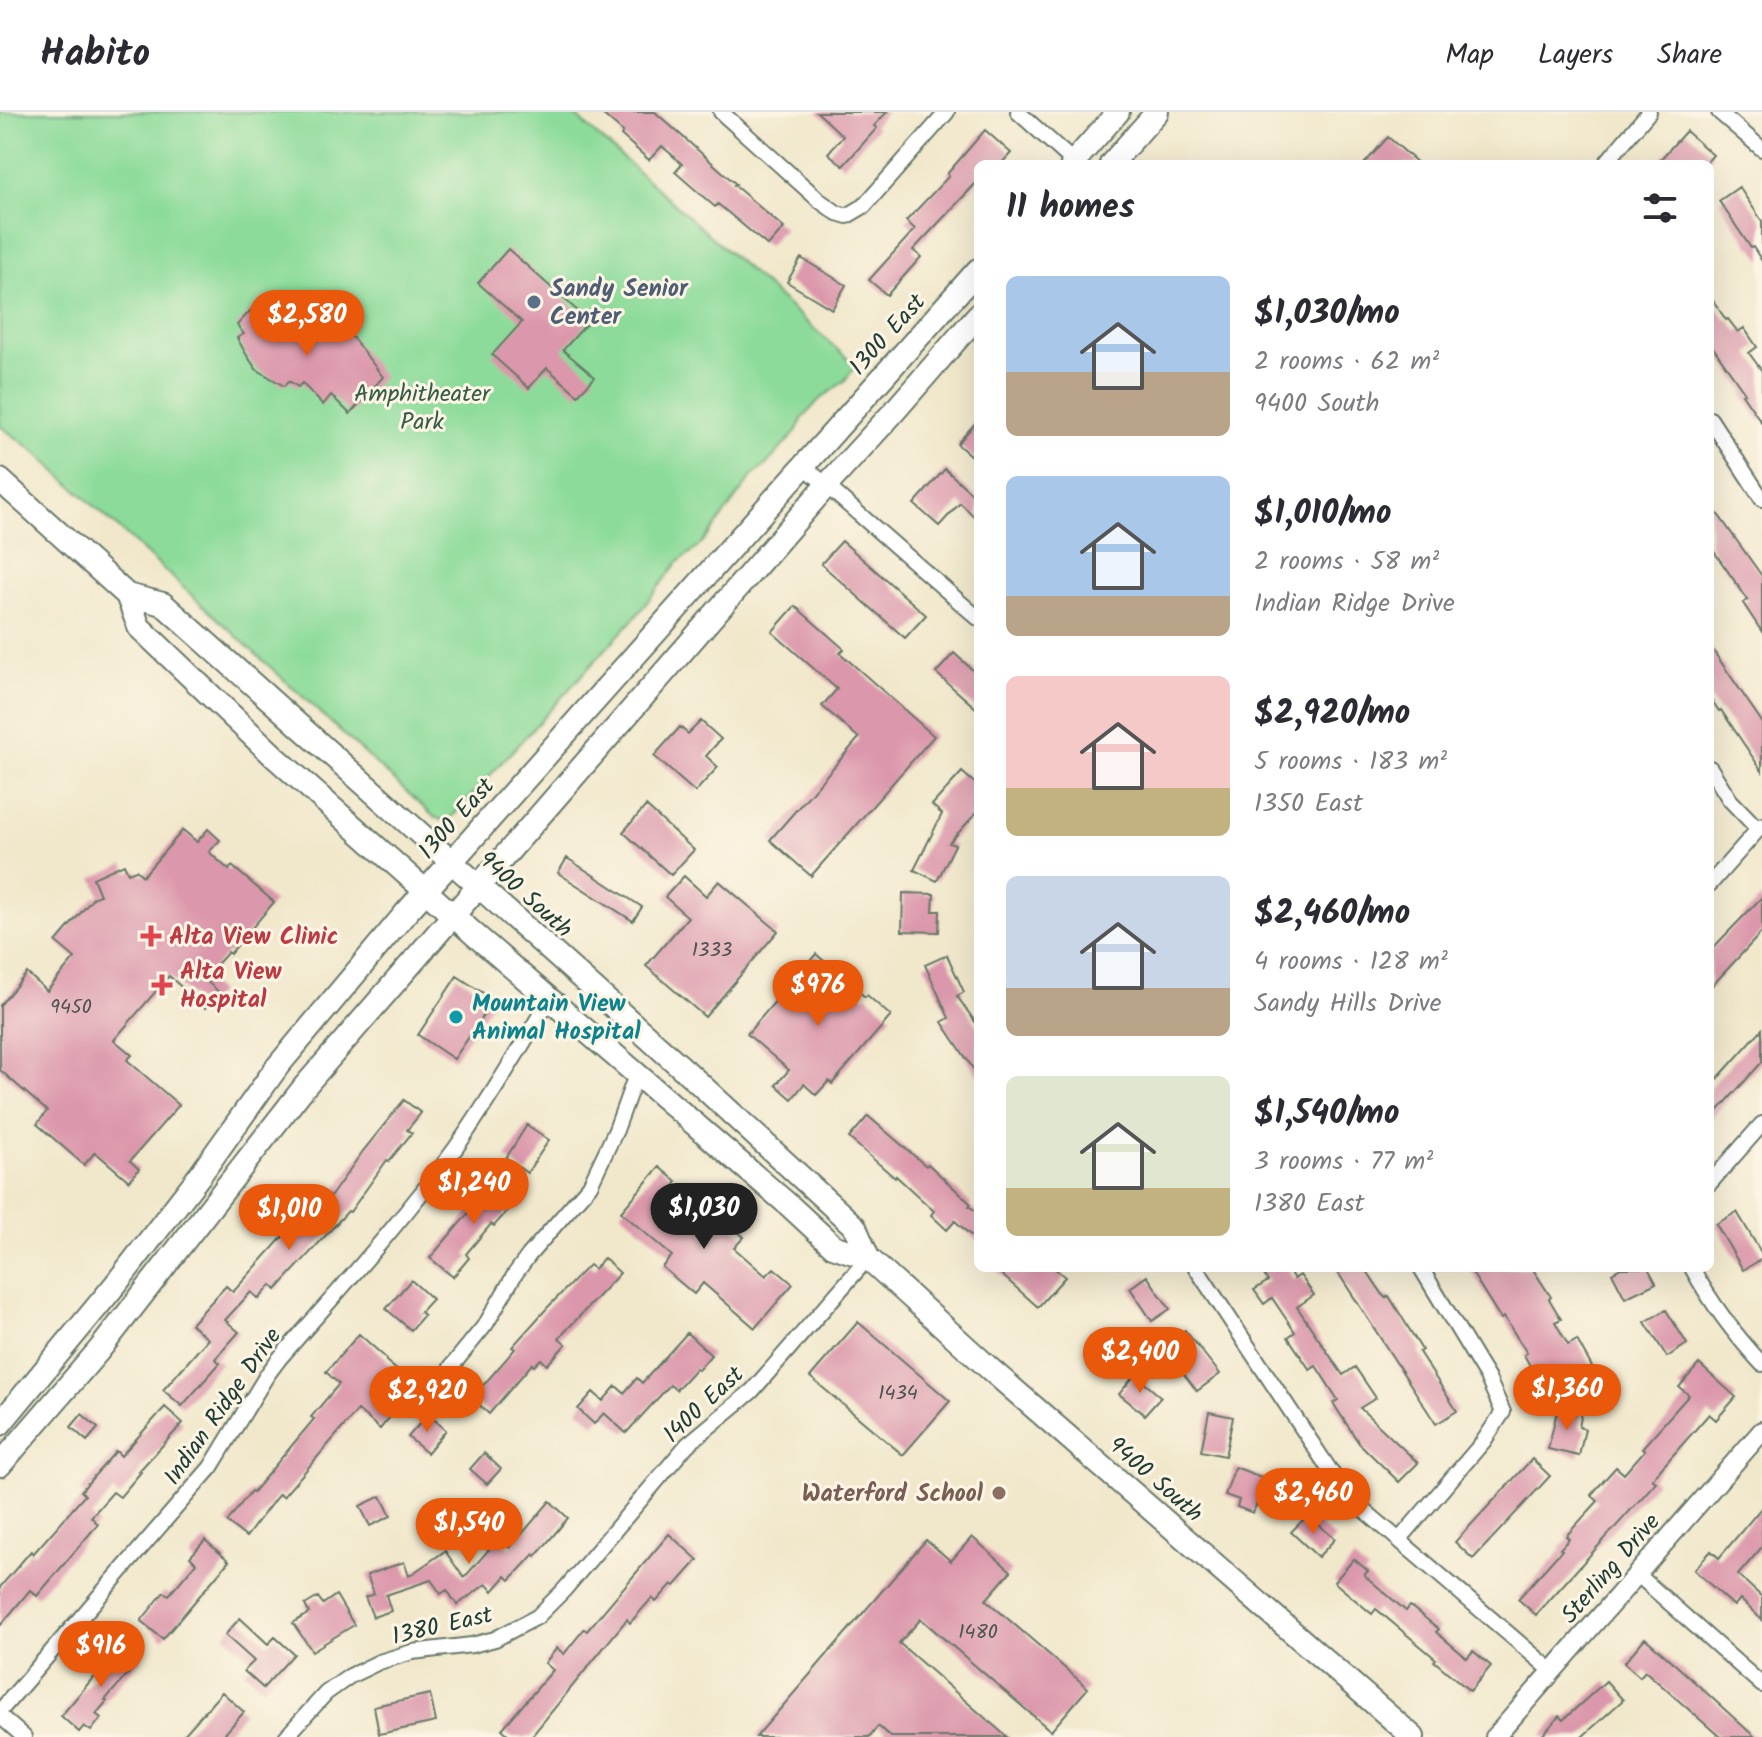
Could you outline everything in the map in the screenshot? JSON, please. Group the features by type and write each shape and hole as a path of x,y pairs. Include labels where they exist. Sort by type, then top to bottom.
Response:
{"main road":[{"path":"1077,160 1118,112"},
{"path":"1115,160 1157,112"},
{"name":"1300 East","path":"0,1424 134,1261 277,1067 425,891 974,275"},
{"path":"0,1465 100,1349 305,1086 974,320"},
{"name":"9400 South","path":"0,480 127,595 139,627 264,747 453,916 833,1246 868,1258 1010,1387 1413,1737"},
{"name":"9400 South","path":"127,595 163,604 690,1075 855,1227 868,1258"}],"street":[{"path":"721,112 820,201 847,216 864,206 947,112"},
{"path":"1018,112 1071,160"},
{"path":"1608,160 1649,112"},
{"path":"1719,112 1762,149"},
{"path":"1714,425 1762,499"},
{"path":"804,466 974,615"},
{"path":"1714,774 1730,800 1760,827 1714,879"},
{"name":"Indian Ridge Drive","path":"0,1714 211,1467 273,1367 422,1192 456,1147 549,1000"},
{"path":"451,1367 486,1324 515,1274 590,1185 616,1130 636,1075"},
{"path":"1714,1178 1762,1124"},
{"name":"1400 East","path":"537,1617 564,1590 687,1445 752,1391 868,1258"},
{"path":"1199,1272 1341,1487 1552,1671"},
{"path":"1399,1540 1483,1442 1503,1412 1488,1379 1423,1272"},
{"path":"1694,1272 1716,1308 1762,1364"},
{"name":"Sterling Drive","path":"1495,1737 1762,1431"},
{"path":"1637,1574 1762,1685"},
{"name":"1380 East","path":"286,1737 326,1693 350,1676 379,1662 412,1652 495,1639 537,1617"},
{"path":"0,1714 24,1737"}],"green space":[{"name":"Amphitheater Park","path":"0,112 571,112 856,366 802,419 796,432 753,475 709,535 678,562 637,615 451,818 444,821 434,817 33,450 0,426"}],"building":[{"path":"600,112 655,112 784,228 768,246 718,204 715,207 675,172 682,164 662,146 649,160"},
{"path":"817,112 887,112 843,166 828,153 843,136"},
{"path":"985,130 1011,153 1005,160 974,160 974,185 913,250 921,257 887,295 869,280 915,229 906,221 949,176 947,174"},
{"path":"1686,131 1713,155 1709,160 1660,160"},
{"path":"1388,137 1414,160 1368,160"},
{"path":"1739,187 1762,221 1762,261 1719,201"},
{"name":"Sandy Senior Center","path":"508,249 589,321 563,350 595,377 578,395 547,368 529,388 492,355 522,322 478,283"},
{"path":"801,258 846,285 832,309 787,282"},
{"path":"263,297 309,342 349,333 383,377 350,414 331,395 323,405 302,383 298,387 289,381 284,386 256,369 237,338 244,334 237,325"},
{"path":"1714,302 1726,320 1738,332 1744,328 1757,347 1749,353 1762,371 1762,423 1742,394 1745,393 1714,349"},
{"path":"974,425 974,459 957,444"},
{"path":"945,469 974,495 974,516 960,503 939,526 914,504"},
{"path":"1714,509 1762,576 1762,632 1743,603 1748,600 1714,552"},
{"path":"842,541 926,615 905,638 821,564"},
{"path":"795,606 844,649 840,653 934,736 811,876 770,840 859,738 822,706 837,689 772,632"},
{"path":"1714,652 1762,722 1762,771 1721,710 1714,704"},
{"path":"954,653 974,671 974,706 936,673"},
{"path":"701,721 721,739 706,756 718,767 695,792 654,756 680,727 688,734"},
{"path":"962,772 974,782 974,815 949,843 955,845 937,881 914,870 942,814 932,805"},
{"path":"646,806 694,850 671,875 623,832"},
{"path":"208,829 220,840 209,852 229,870 232,866 274,902 230,954 228,952 204,979 219,992 205,1008 169,976 114,1040 132,1055 127,1060 179,1105 130,1161 139,1169 129,1181 95,1152 84,1165 37,1124 47,1111 0,1070 0,1005 27,973 47,991 75,958 56,942 94,897 100,895 93,878 124,864 128,873 136,870 143,876 183,830 197,842"},
{"path":"567,858 642,907 633,921 558,873"},
{"path":"684,876 706,896 719,881 778,931 705,1017 646,966 688,917 665,897"},
{"path":"903,893 934,894 933,911 940,911 939,932 902,931"},
{"path":"1762,897 1762,932 1714,984 1714,947"},
{"path":"816,954 891,1016 832,1084 829,1081 816,1095 804,1084 792,1099 776,1085 789,1070 747,1034"},
{"path":"947,955 964,992 957,996 974,1020 974,1070 942,1022 949,1018 925,965"},
{"name":"Mountain View Animal Hospital","path":"457,976 494,1000 454,1059 418,1035"},
{"path":"1762,1029 1762,1062 1714,1116 1714,1083"},
{"path":"404,1100 421,1113 407,1130 412,1133 387,1160 350,1212 276,1290 271,1285 259,1299 251,1292 225,1320 239,1332 215,1359 220,1363 182,1406 163,1390 208,1339 191,1324 226,1286 233,1292 316,1200 323,1207"},
{"path":"868,1116 926,1166 928,1164 971,1204 969,1206 974,1210 974,1238 955,1221 947,1230 931,1215 934,1211 849,1138"},
{"path":"527,1125 549,1140 527,1173 506,1158"},
{"path":"659,1167 677,1182 669,1192 702,1221 712,1209 744,1237 734,1248 766,1276 774,1268 793,1284 755,1328 703,1283 694,1294 662,1267 672,1256 621,1212"},
{"path":"496,1177 519,1198 494,1226 491,1224 466,1254 469,1258 453,1277 430,1258"},
{"path":"1737,1212 1762,1254 1762,1259 1743,1270 1716,1224"},
{"path":"604,1258 620,1273 559,1338 566,1344 547,1365 541,1359 534,1366 532,1364 489,1414 472,1398 548,1307 589,1265 594,1269"},
{"path":"999,1272 1059,1272 1065,1277 1038,1307"},
{"path":"1262,1272 1290,1272 1294,1279 1300,1275 1314,1295 1297,1307 1343,1375 1355,1367 1376,1398 1360,1408 1418,1463 1399,1482 1359,1443 1333,1403 1338,1400 1316,1366 1310,1370 1288,1337 1295,1332 1272,1298 1264,1304 1254,1290 1268,1281"},
{"path":"1338,1272 1368,1272 1385,1298 1389,1296 1422,1350 1419,1352 1457,1411 1436,1424"},
{"path":"1472,1272 1535,1272 1551,1297 1549,1299 1561,1319 1555,1322 1568,1345 1577,1340 1592,1367 1546,1394 1524,1355 1527,1353 1504,1317 1501,1319"},
{"path":"1650,1272 1656,1283 1625,1298 1612,1273"},
{"path":"1147,1276 1170,1309 1152,1321 1130,1288"},
{"path":"411,1280 432,1299 420,1312 424,1315 411,1330 386,1309"},
{"path":"1666,1310 1687,1344 1667,1357 1645,1322"},
{"path":"858,1322 950,1401 903,1455 810,1377"},
{"path":"1185,1330 1220,1374 1197,1391 1163,1347"},
{"path":"687,1333 711,1355 676,1390 670,1385 626,1433 604,1413 594,1424 578,1409 593,1392 603,1401 616,1386 624,1393 637,1378 642,1383"},
{"path":"359,1334 416,1386 380,1429 358,1410 283,1497 279,1494 246,1537 227,1522 314,1419 311,1417 339,1384 326,1372"},
{"path":"1699,1364 1736,1397 1716,1420 1709,1414 1652,1479 1656,1482 1536,1615 1518,1599 1562,1550 1569,1539 1566,1536 1598,1501 1591,1495 1616,1467 1624,1474 1645,1450 1642,1448 1689,1395 1679,1387"},
{"path":"1135,1375 1161,1397 1145,1415 1119,1394"},
{"path":"165,1407 183,1423 120,1497 113,1492 91,1517 98,1524 37,1596 30,1590 0,1626 0,1587 85,1495 81,1491 116,1451 121,1456"},
{"path":"1558,1407 1582,1412 1579,1427 1585,1429 1579,1456 1548,1449"},
{"path":"1209,1412 1233,1417 1225,1456 1201,1451"},
{"path":"82,1414 98,1428 87,1441 71,1427"},
{"path":"428,1414 446,1430 427,1453 408,1437"},
{"path":"484,1453 501,1469 487,1484 470,1469"},
{"path":"1532,1459 1550,1476 1473,1559 1455,1542"},
{"path":"1235,1467 1287,1487 1277,1513 1256,1505 1253,1513 1237,1507 1239,1500 1225,1495"},
{"path":"381,1496 391,1516 370,1526 360,1506"},
{"path":"550,1501 568,1518 536,1556 534,1554 510,1580 506,1576 493,1591 486,1584 457,1605 447,1590 441,1594 431,1580 386,1595 391,1611 373,1617 365,1597 374,1594 367,1575 404,1562 409,1576 445,1551 464,1578 499,1538 510,1548"},
{"path":"1762,1507 1762,1547 1738,1575 1762,1597 1762,1620 1740,1599 1734,1606 1694,1570 1711,1551 1719,1558"},
{"path":"1308,1515 1335,1539 1318,1557 1291,1532"},
{"path":"669,1534 698,1560 656,1602 652,1598 630,1623 627,1619 531,1737 511,1737 502,1729 553,1670 545,1663 557,1648 564,1654 584,1629 587,1631"},
{"path":"972,1537 1011,1571 986,1600 1088,1688 1051,1731 921,1619 899,1643 1007,1737 891,1737 878,1726 869,1737 756,1737 926,1540 951,1561"},
{"path":"205,1540 229,1561 163,1639 141,1621 164,1592 169,1595 196,1563 190,1557"},
{"path":"1354,1559 1368,1571 1364,1575 1406,1611 1410,1606 1439,1629 1436,1632 1467,1658 1473,1651 1491,1666 1470,1691 1376,1609 1372,1614 1334,1582"},
{"path":"336,1595 354,1625 312,1651 293,1623 309,1613 305,1605 318,1597 323,1604"},
{"path":"240,1618 268,1644 275,1637 294,1654 263,1688 244,1671 254,1661 225,1635"},
{"path":"1645,1638 1755,1737 1720,1737 1645,1671 1640,1677 1624,1663"},
{"path":"123,1642 142,1658 105,1700 96,1714 101,1718 91,1731 84,1726 79,1732 61,1716"},
{"path":"1606,1681 1623,1700 1582,1737 1541,1737 1559,1716 1563,1720"},
{"path":"222,1692 244,1712 222,1737 182,1737"},
{"path":"430,1694 436,1722 379,1734 374,1706"}],"place":[{"name":"Sandy Senior Center","path":"534,302"},
{"name":"Alta View Clinic","path":"151,936"},
{"name":"Alta View Hospital","path":"162,985"},
{"name":"Mountain View Animal Hospital","path":"456,1017"},
{"name":"Waterford School","path":"999,1493"}]}
